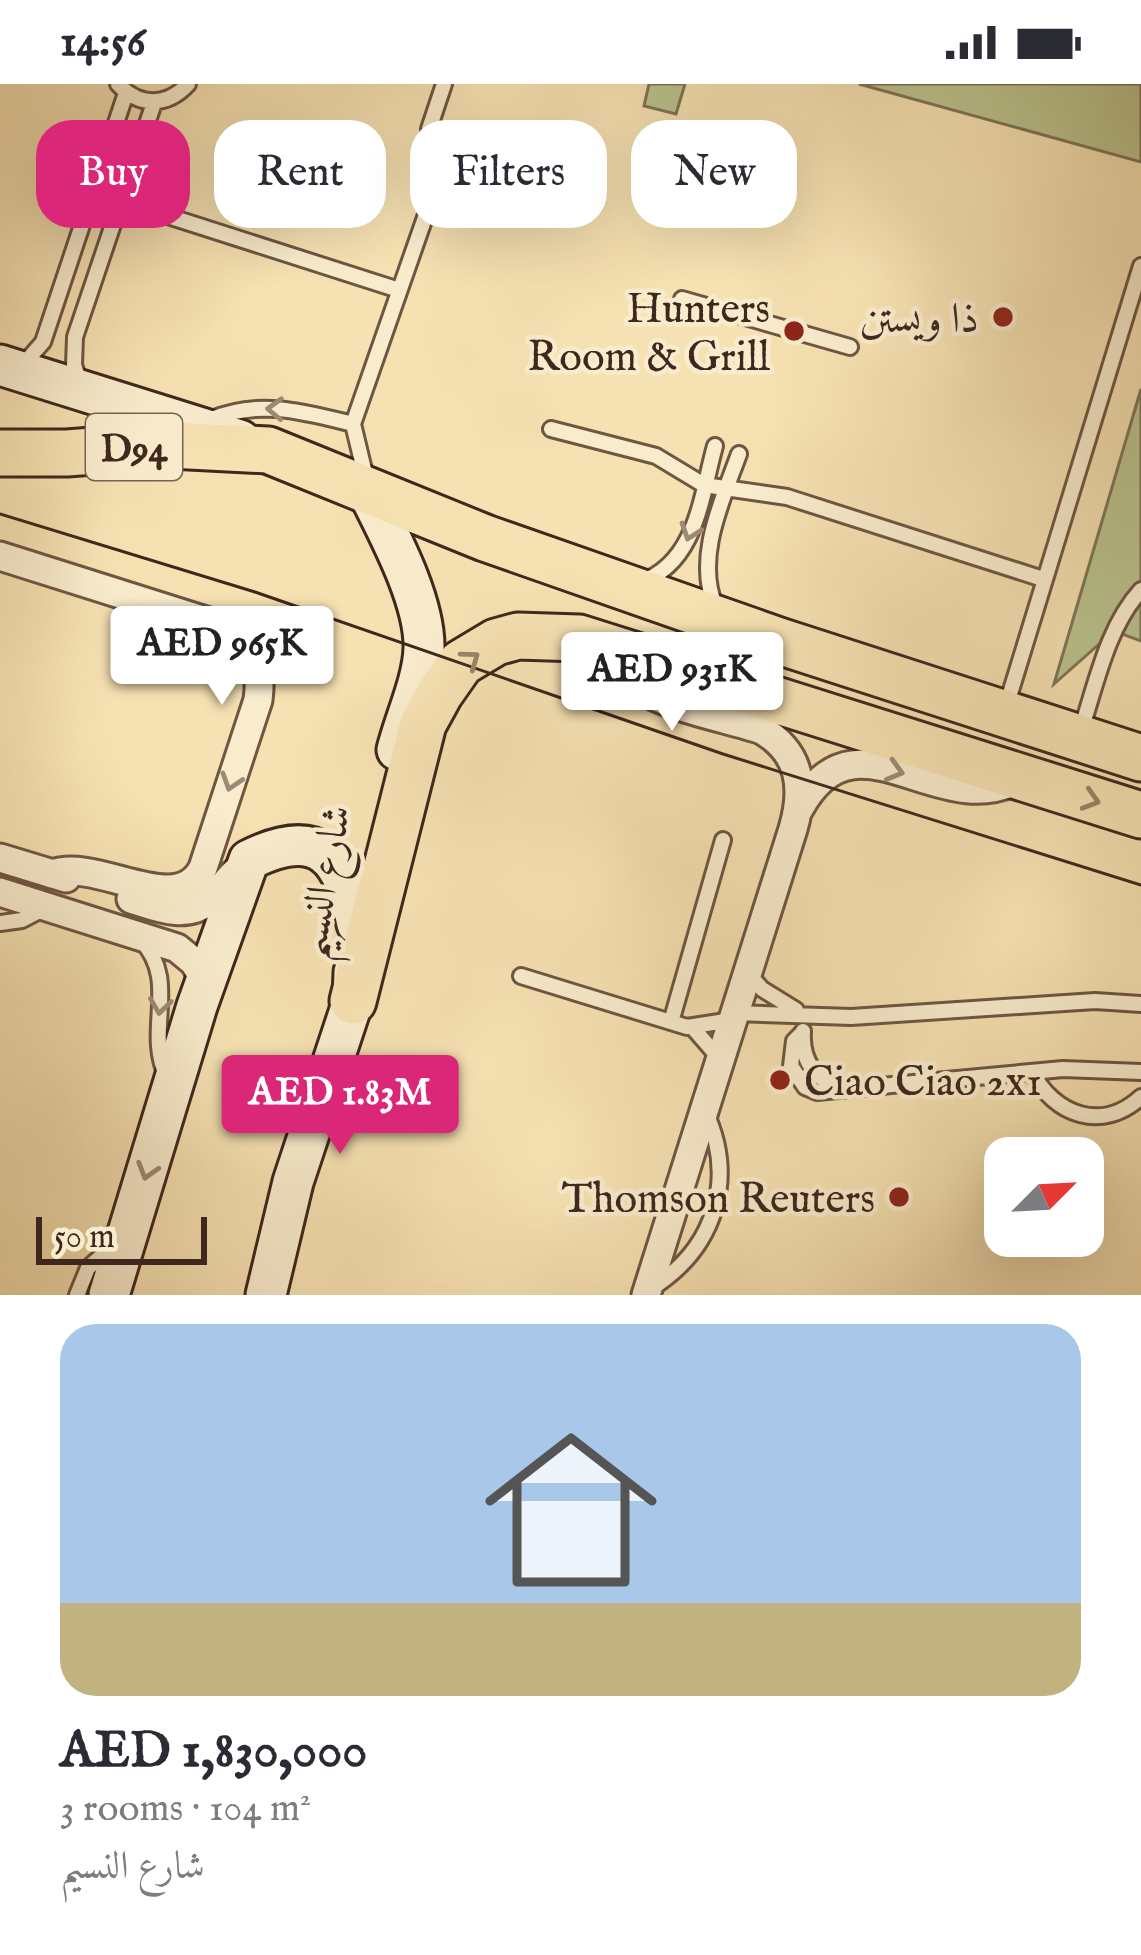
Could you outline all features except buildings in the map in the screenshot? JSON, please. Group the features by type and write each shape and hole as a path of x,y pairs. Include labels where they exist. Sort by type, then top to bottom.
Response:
{"main road":[{"path":"8,368 268,450"},
{"name":"D94","path":"0,453 170,445 268,450 485,538 1141,758"},
{"name":"شارع النسيم","path":"266,1295 293,1182 352,1001 357,924 424,650 413,600 374,492"},
{"path":"352,1001 423,724 461,663 496,642 518,636 589,641 1141,815"},
{"path":"248,860 281,844 320,851 348,884 357,924"},
{"name":"شارع النسيم","path":"109,1295 205,981 248,860"}],"street":[{"path":"0,556 231,629 248,641 261,680 198,878 169,891 75,869 52,874"},
{"path":"589,641 613,671 638,690 776,738 787,749 800,778 799,808"},
{"path":"647,1293 799,808 815,782 844,766 878,766 983,793 1020,778"},
{"path":"0,858 179,912 206,904 248,860"},
{"path":"0,892 186,954 205,981"}],"lane":[{"path":"113,120 122,88 154,103 171,99 188,84"},
{"path":"432,120 444,84"},
{"path":"148,120 154,103"},
{"path":"190,226 399,290"},
{"path":"8,368 35,354 81,228"},
{"path":"84,391 74,365 75,337 112,228"},
{"path":"374,492 361,468 352,424 421,228"},
{"path":"1003,715 1141,266"},
{"path":"682,299 850,347"},
{"path":"47,329 75,337"},
{"path":"200,426 234,411 271,407 352,424"},
{"path":"551,429 656,456 704,485 787,497 1043,579"},
{"path":"625,586 655,577 682,553 715,446"},
{"path":"721,618 709,587 707,562 739,454"},
{"path":"1078,739 1114,631 1141,590"},
{"path":"670,1022 723,840"},
{"path":"0,923 22,920 47,907"},
{"path":"132,933 151,951 161,974 156,1042 161,1065 173,1086"},
{"path":"748,973 780,1003 806,1015"},
{"path":"520,976 693,1028 734,1017 851,1017 1095,1001 1141,1004"},
{"path":"806,1015 803,1032 790,1053 796,1078 817,1092 1032,1072 1141,1072"},
{"path":"693,1028 720,1059"},
{"path":"1032,1072 1042,1090 1074,1114 1114,1114 1141,1096"},
{"path":"647,1293 691,1256 717,1207 720,1151 704,1107"},
{"path":"77,1295 96,1259 127,1239"}],"green space":[{"path":"649,84 685,84 676,114 644,106"},
{"path":"859,84 1141,84 1141,162"},
{"path":"1141,389 1141,641 1114,631 1054,684"}],"tram line":[{"path":"0,514 255,592 723,754 1141,885"}],"place":[{"name":"ذا ويستن","path":"1003,317"},
{"name":"Hunters Room & Grill","path":"794,331"},
{"name":"Ciao Ciao 2x1","path":"780,1080"},
{"name":"Thomson Reuters","path":"899,1197"}]}
